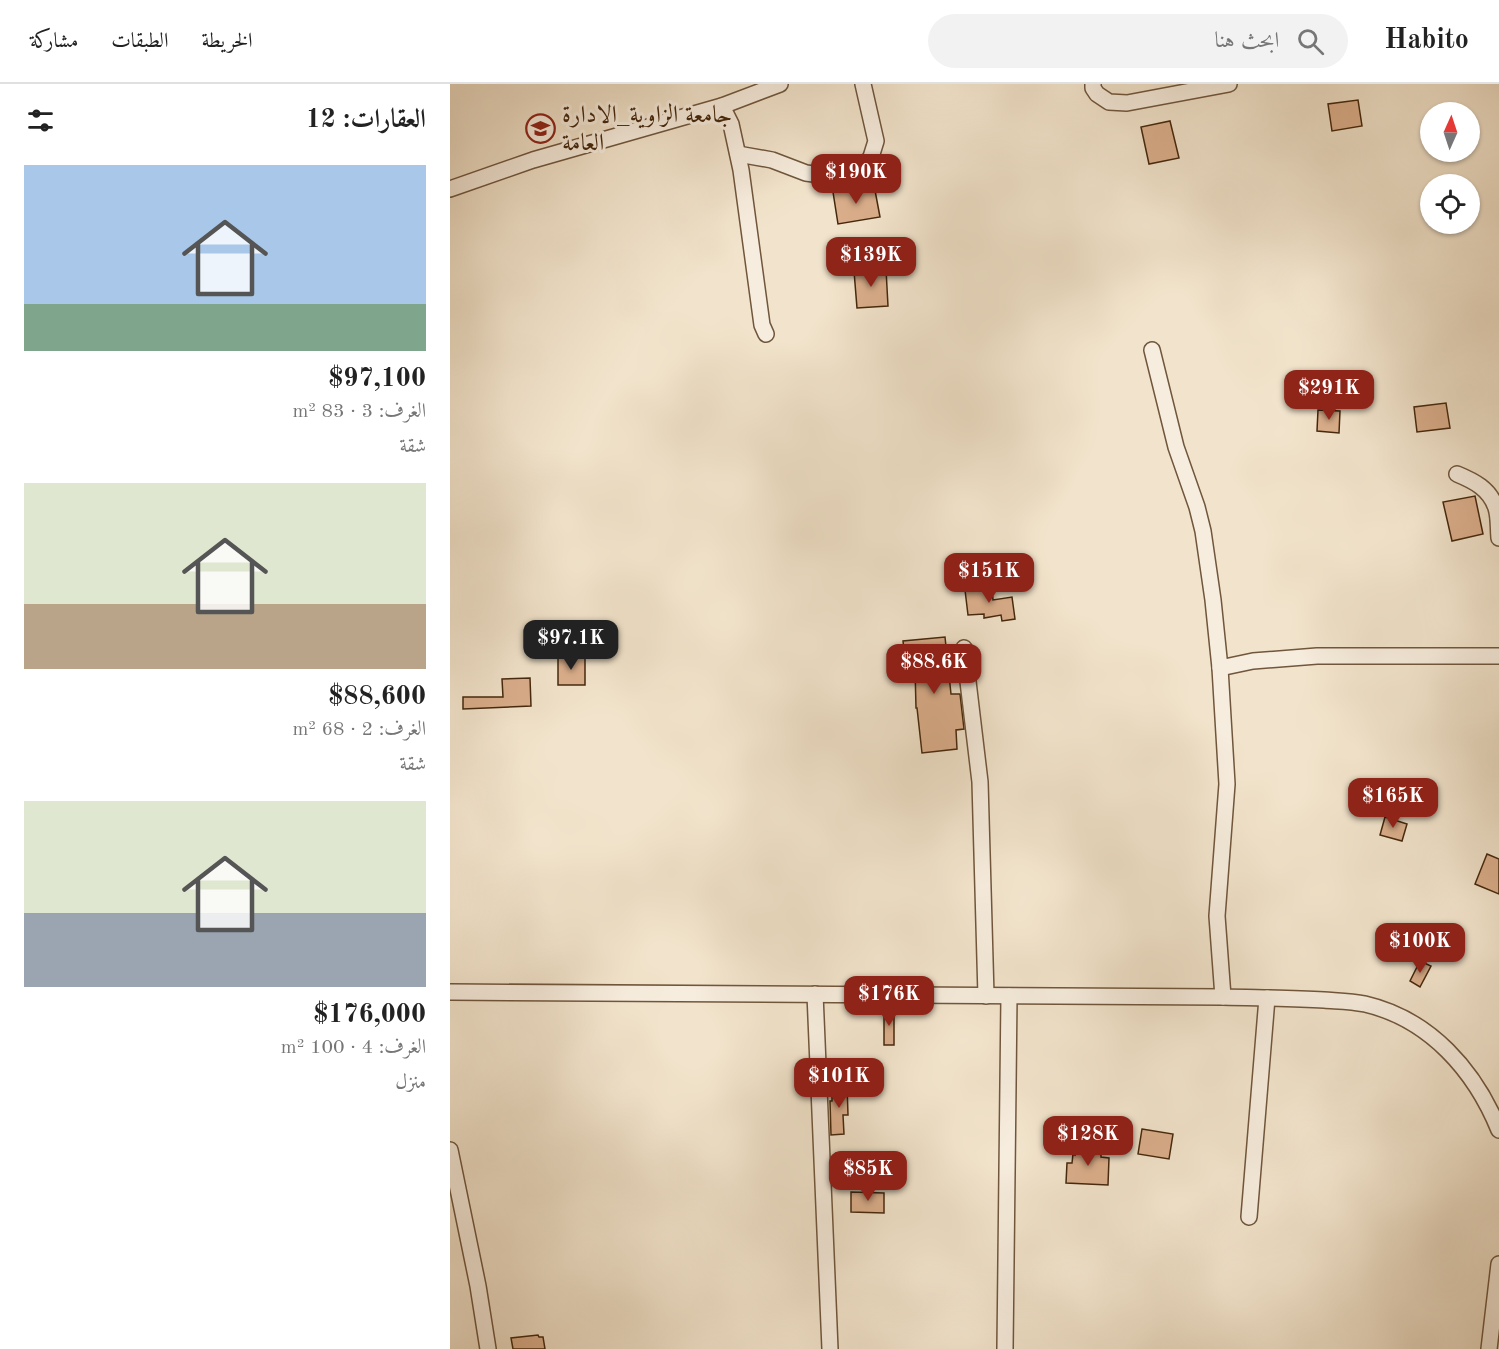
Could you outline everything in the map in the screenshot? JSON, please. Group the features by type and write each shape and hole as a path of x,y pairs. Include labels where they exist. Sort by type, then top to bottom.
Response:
{"street":[{"path":"450,189 533,160 722,106 780,84"},
{"path":"738,154 772,160 821,176 848,174 863,167 871,157 876,141 863,84"},
{"path":"1093,84 1098,94 1109,102 1127,103 1229,84"},
{"path":"722,106 731,124 738,154 762,325 766,334"},
{"path":"1152,350 1176,447 1203,531 1214,600 1227,784 1217,916 1223,997"},
{"path":"1457,474 1474,481 1488,494 1496,509 1499,538"},
{"path":"964,648 980,782 986,996"},
{"path":"1220,668 1253,661 1317,656 1499,656"},
{"path":"450,992 1223,997 1348,1001 1397,1015 1412,1022 1439,1042 1464,1068 1486,1102 1499,1130"},
{"path":"815,994 830,1349"},
{"path":"1005,1349 1009,996"},
{"path":"1249,1217 1267,998"},
{"path":"450,1150 478,1286 488,1349"},
{"path":"1489,1349 1499,1264"}],"building":[{"path":"1358,100 1362,126 1332,131 1328,104"},
{"path":"1170,121 1179,158 1149,164 1141,127"},
{"path":"874,185 880,217 838,224 833,192"},
{"path":"886,269 888,306 857,308 854,271"},
{"path":"1446,403 1450,428 1417,432 1414,407"},
{"path":"1318,410 1340,411 1339,433 1317,431"},
{"path":"1475,496 1483,534 1452,541 1443,502"},
{"path":"992,587 993,600 1012,597 1015,619 1002,621 1001,615 984,618 984,614 968,615 965,590"},
{"path":"945,637 951,694 960,694 964,729 956,730 957,749 922,753 916,708 915,668 906,668 903,641"},
{"path":"558,656 585,657 585,685 558,685"},
{"path":"530,678 531,706 463,709 463,697 503,697 502,679"},
{"path":"1385,817 1407,824 1402,841 1380,835"},
{"path":"1487,854 1499,859 1499,894 1475,884"},
{"path":"1420,961 1431,966 1420,987 1410,981"},
{"path":"884,1009 894,1009 894,1045 884,1045"},
{"path":"832,1085 847,1085 848,1115 843,1115 844,1134 831,1135"},
{"path":"1142,1129 1173,1134 1169,1159 1138,1154"},
{"path":"1076,1147 1101,1148 1101,1157 1109,1158 1108,1185 1066,1183 1067,1163 1072,1163"},
{"path":"854,1152 855,1165 836,1166 836,1153"},
{"path":"851,1192 884,1193 884,1213 851,1212"},
{"path":"538,1335 543,1337 545,1349 513,1349 511,1338"}],"place":[{"name":"جامعة الزاوية_الادارة العامة","path":"541,128"}]}
